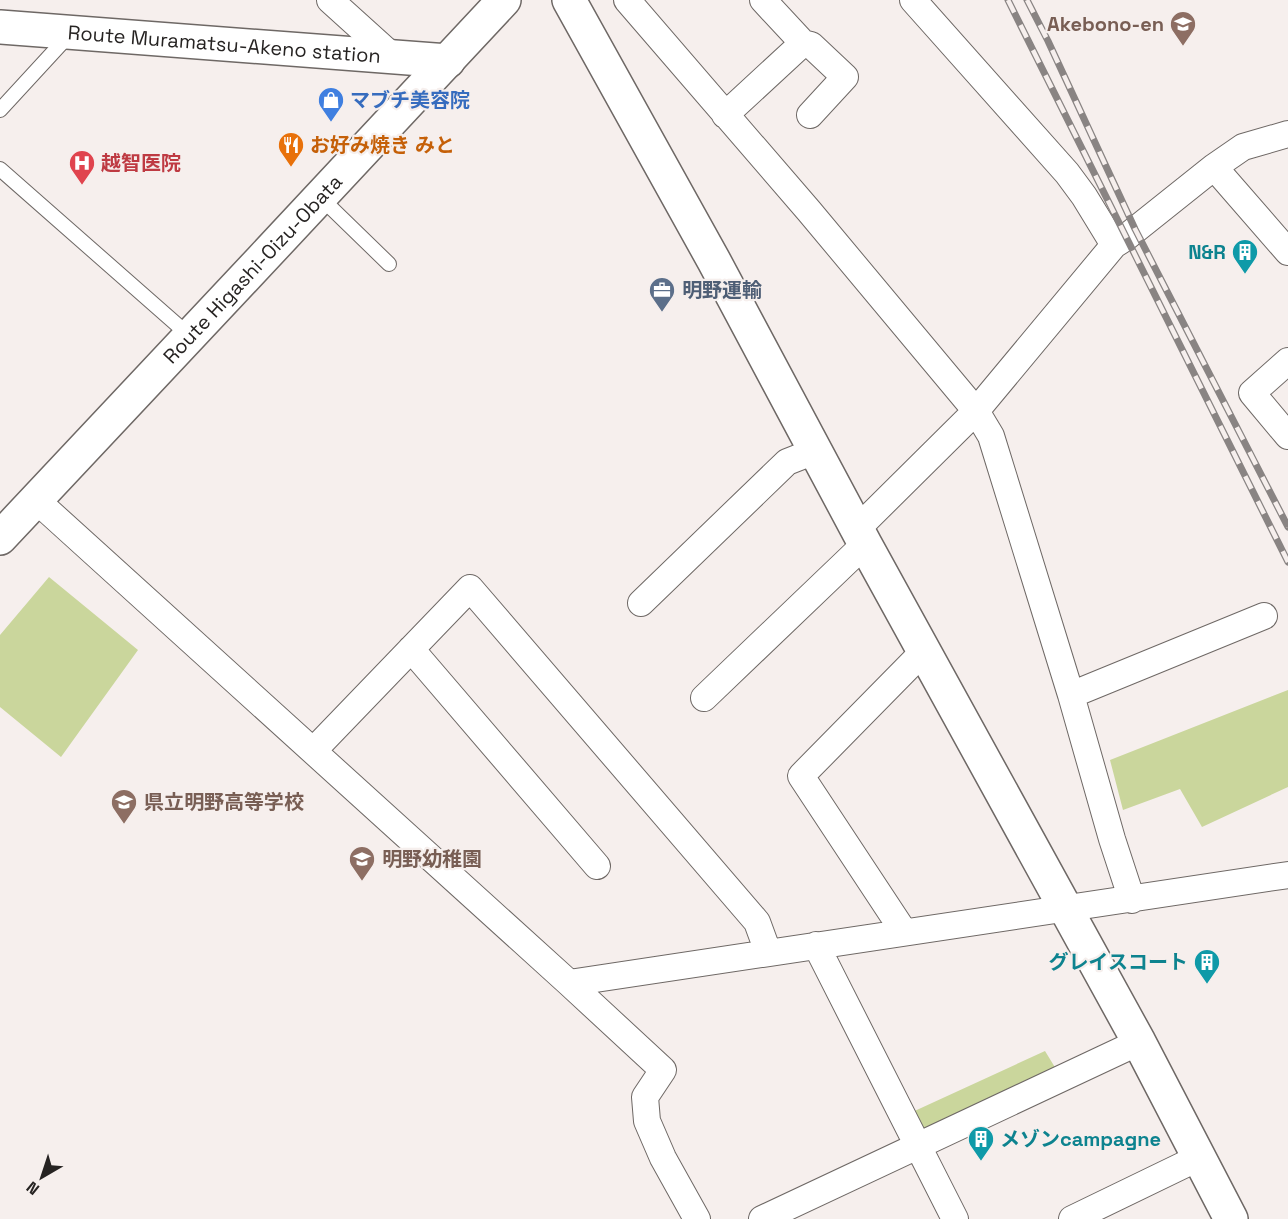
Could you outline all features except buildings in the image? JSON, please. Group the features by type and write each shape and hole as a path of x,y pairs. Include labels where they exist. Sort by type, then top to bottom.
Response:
{"street":[{"path":"330,0 393,57"},
{"name":"Route Higashi-Oizu-Obata","path":"0,538 191,337 319,196 504,0"},
{"path":"569,0 714,261 923,652 1138,1042 1230,1219"},
{"path":"627,0 976,411 991,436 1132,900"},
{"path":"763,0 802,43 811,45 844,77 810,115"},
{"path":"913,0 1067,173 1114,244"},
{"name":"Route Muramatsu-Akeno station","path":"0,27 448,61"},
{"path":"726,115 802,43"},
{"path":"704,698 861,537 976,411 1114,244 1125,238 1214,167 1243,147 1288,134"},
{"path":"1214,167 1288,252"},
{"path":"1288,362 1252,393 1288,436"},
{"path":"641,603 787,462 815,451"},
{"path":"36,500 570,983 663,1070 645,1097 647,1121 663,1158 697,1219"},
{"path":"313,751 470,588 757,922 768,952"},
{"path":"1071,694 1263,616"},
{"path":"411,649 597,866"},
{"path":"904,932 801,776 923,652"},
{"path":"570,983 1063,907 1132,900 1288,875"},
{"path":"816,945 955,1219"},
{"path":"762,1219 1138,1042"},
{"path":"1072,1219 1198,1158"}],"lane":[{"path":"0,110 71,33"},
{"path":"0,170 191,337"},
{"path":"319,196 389,264"}],"green space":[{"path":"49,577 138,650 61,757 0,707 0,635"},
{"path":"1288,690 1288,787 1202,827 1180,789 1123,810 1110,760"},
{"path":"1045,1051 1056,1069 918,1135 908,1114"}],"railway":[{"path":"1008,0 1288,562"},
{"path":"1027,0 1135,229 1288,527"}],"place":[{"name":"Akebono-en","path":"1183,47"},
{"name":"マブチ美容院","path":"331,123"},
{"name":"お好み焼き みと","path":"291,168"},
{"name":"越智医院","path":"82,186"},
{"name":"N&R","path":"1245,275"},
{"name":"明野運輸","path":"662,313"},
{"name":"県立明野高等学校","path":"124,825"},
{"name":"明野幼稚園","path":"362,882"},
{"name":"グレイスコート","path":"1207,985"},
{"name":"メゾンcampagne","path":"981,1162"}]}
